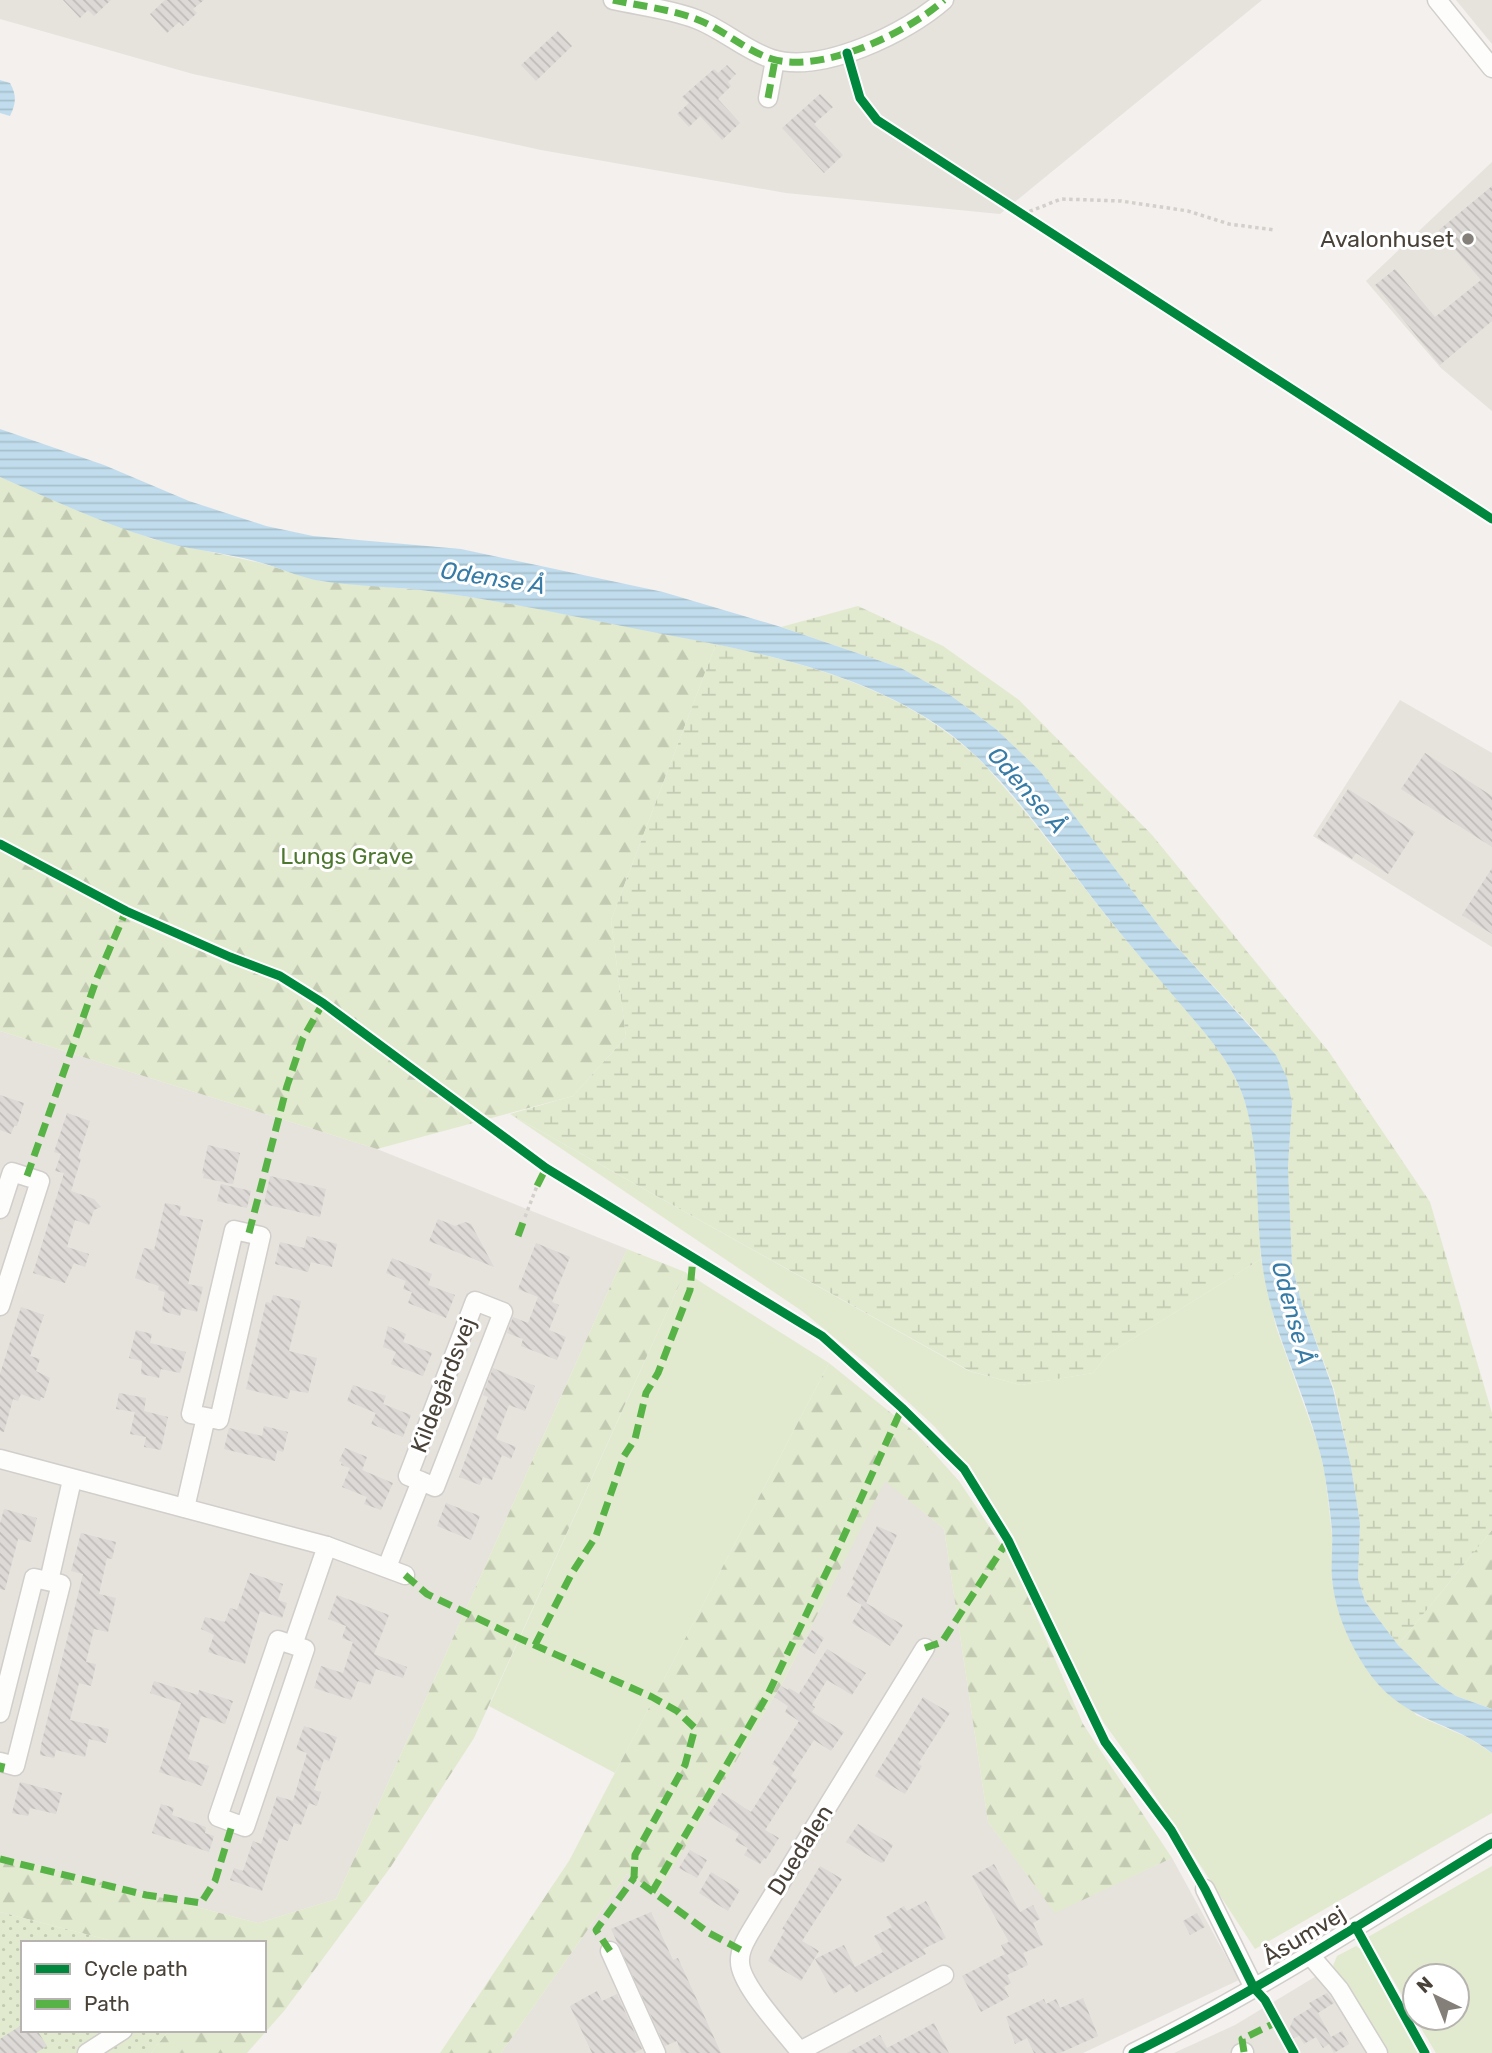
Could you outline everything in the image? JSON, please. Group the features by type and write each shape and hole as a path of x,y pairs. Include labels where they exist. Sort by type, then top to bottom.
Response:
{"street":[{"path":"613,0 698,19 747,49 775,60 811,60 847,53 873,44 908,26 944,0"},
{"path":"1437,0 1492,68"},
{"path":"768,98 775,60"},
{"path":"0,1209 12,1171 40,1181 0,1306"},
{"path":"234,1230 261,1236 219,1420 206,1417 191,1414 234,1230"},
{"name":"Kildegårdsvej","path":"475,1301 503,1312 435,1487 421,1481 408,1476 475,1301"},
{"path":"185,1508 206,1417"},
{"path":"0,1459 327,1546 405,1575"},
{"path":"49,1581 72,1480"},
{"name":"Kildegårdsvej","path":"387,1567 421,1481"},
{"path":"293,1645 327,1546"},
{"path":"0,1713 34,1578 61,1584 15,1766 0,1762"},
{"path":"278,1640 293,1645 305,1649 246,1827 218,1817 278,1640"},
{"name":"Duedalen","path":"925,1648 762,1912 741,1950 739,1963 748,1985 801,2052 944,1975"},
{"name":"Åsumvej","path":"1133,2053 1254,1988 1492,1843"},
{"path":"1205,1889 1254,1988"},
{"path":"610,1951 656,2053"},
{"path":"1309,1954 1339,1989 1378,2053"},
{"path":"87,2053 120,2032"}],"path":[{"path":"1023,214 1060,199 1121,201 1188,211 1229,224 1275,230"},
{"path":"1012,207 1034,222"},
{"path":"525,1217 537,1186"}],"shaded area":[{"path":"0,0 1262,0 1000,214 786,193 541,150 193,74 0,19"},
{"path":"1456,0 1492,0 1492,44"},
{"path":"1492,162 1492,411 1441,368 1366,281"},
{"path":"1400,700 1492,753 1492,947 1313,836"},
{"path":"0,1031 377,1149 627,1249 336,1899 258,1923 0,1855"},
{"path":"885,1480 944,1529 988,1822 1055,1912 1172,1858 1239,1980 1083,2053 501,2053 627,1874 657,1893 784,1680"},
{"path":"1333,1966 1382,2053 1174,2053 1235,2025"}],"green space":[{"name":"Lungs Grave","path":"0,477 152,539 261,563 320,581 433,591 549,610 716,644 611,920 626,1037 573,1096 377,1149 0,1031"},
{"path":"858,606 943,646 1019,700 1152,835 1329,1052 1430,1202 1492,1413 1492,1530 1398,1645 1365,1601 1358,1579 1360,1523 1351,1466 1334,1389 1301,1301 1292,1264 1288,1167 1292,1103 1260,1036 1166,935 1040,771 996,729 950,695 901,668 781,627"},
{"path":"716,644 818,670 883,695 943,730 988,769 1126,940 1192,1015 1223,1056 1235,1077 1249,1115 1253,1136 1258,1177 1261,1259 1108,1354 1093,1373 1021,1385 970,1371 510,1114 573,1096 626,1037 611,920"},
{"path":"510,1114 969,1371 1021,1385 1093,1373 1108,1354 1261,1259 1276,1327 1318,1444 1325,1474 1332,1534 1332,1582 1416,1715 1469,1738 1492,1753 1492,1813 1255,1949 1140,1773 1104,1723 974,1473 935,1427 873,1369 802,1311"},
{"path":"627,1249 685,1272 474,1738 390,1868 266,2031 266,1941 112,1941 0,1912 0,1855 258,1923 336,1899"},
{"path":"685,1272 829,1363 615,1773 489,1706"},
{"path":"829,1363 916,1433 959,1481 1013,1562 1083,1724 1172,1858 1055,1913 988,1822 944,1529 885,1481 784,1680 658,1893 627,1874 501,2053 440,2053 569,1861"},
{"path":"1492,1530 1492,1709 1456,1696 1437,1683 1398,1645"},
{"path":"1492,1866 1492,2053 1436,2053 1423,2032 1471,2032 1471,1962 1401,1962 1401,1993 1368,1937"},
{"path":"0,1912 112,1941 21,1941 21,2032 167,2032 151,2053 0,2053"},
{"path":"1356,1946 1362,1950 1401,2019 1401,2032 1408,2032 1420,2053 1382,2053 1333,1966 1337,1956"},
{"path":"167,2032 266,2032 247,2053 151,2053"}],"water":[{"path":"0,80 10,83 14,92 10,116 0,113"},
{"name":"Odense Å","path":"0,429 104,465 189,501 266,526 313,536 461,549 663,592 781,627 901,668 950,695 996,729 1040,771 1166,935 1276,1055 1287,1078 1292,1103 1288,1167 1292,1264 1301,1301 1333,1389 1351,1466 1360,1523 1358,1579 1365,1601 1398,1645 1437,1683 1456,1696 1492,1709 1492,1753 1477,1742 1415,1713 1386,1692 1365,1667 1342,1622 1332,1579 1332,1531 1323,1465 1266,1286 1254,1145 1244,1099 1233,1074 1210,1039 1114,926 1027,812 984,764 960,742 936,724 901,704 865,687 789,661 534,608 421,590 315,580 249,559 167,543 135,533 0,477"}],"building":[{"path":"63,0 111,0 94,16 88,10 80,18"},
{"path":"165,0 204,0 193,9 197,13 183,26 179,22 167,33 150,14"},
{"path":"558,31 572,46 536,81 521,65"},
{"path":"727,65 736,74 728,82 731,86 718,99 740,123 722,140 700,116 689,127 677,114 689,103 682,97 714,69 718,73"},
{"path":"820,94 833,107 814,124 843,155 824,173 782,128"},
{"path":"1492,186 1492,321 1440,365 1375,285 1395,269 1435,317 1481,280 1439,230"},
{"path":"1425,753 1492,796 1492,847 1401,789"},
{"path":"1348,789 1415,832 1388,874 1356,853 1352,859 1317,837"},
{"path":"1492,868 1492,934 1462,915"},
{"path":"0,1095 24,1103 17,1126 14,1126 11,1134 0,1130"},
{"path":"67,1113 90,1121 71,1191 94,1199 101,1207 94,1210 89,1225 75,1220 67,1247 89,1254 85,1267 74,1263 65,1283 33,1273 64,1173 55,1171 61,1154 54,1152"},
{"path":"208,1145 240,1153 233,1184 203,1178"},
{"path":"270,1176 326,1189 320,1217 264,1204"},
{"path":"221,1184 251,1191 247,1208 217,1201"},
{"path":"165,1203 181,1206 179,1215 203,1220 188,1284 203,1287 197,1312 182,1308 180,1316 162,1311 165,1292 158,1290 159,1286 135,1278 144,1248 154,1250"},
{"path":"438,1219 455,1226 465,1222 471,1224 494,1267 429,1241"},
{"path":"307,1236 337,1244 332,1267 311,1262 308,1272 275,1264 280,1242 304,1248"},
{"path":"536,1243 570,1257 552,1302 559,1305 549,1330 566,1337 557,1360 521,1346 523,1339 507,1333 513,1317 528,1323 538,1297 518,1289"},
{"path":"392,1258 432,1274 428,1285 455,1295 446,1318 408,1303 412,1292 403,1289 406,1281 386,1273"},
{"path":"273,1295 301,1301 289,1351 317,1358 308,1393 290,1390 288,1399 246,1389 266,1302 271,1303"},
{"path":"21,1307 44,1315 30,1356 40,1359 36,1371 50,1378 44,1398 41,1397 40,1401 21,1394 18,1401 13,1399 4,1432 0,1431 0,1374"},
{"path":"388,1326 406,1334 403,1342 432,1353 423,1376 391,1364 396,1352 383,1347"},
{"path":"136,1330 152,1334 150,1343 186,1352 180,1373 161,1369 159,1378 141,1374 142,1361 129,1358"},
{"path":"493,1368 535,1386 525,1411 509,1405 496,1439 516,1447 511,1459 502,1455 492,1480 483,1477 480,1485 459,1477 488,1397 483,1395"},
{"path":"353,1385 386,1396 383,1404 411,1415 403,1437 371,1424 376,1413 347,1401"},
{"path":"119,1393 146,1398 144,1411 168,1417 161,1450 144,1447 146,1437 130,1434 135,1412 116,1409"},
{"path":"264,1426 288,1432 283,1452 277,1450 275,1461 224,1449 229,1428 262,1436"},
{"path":"345,1448 367,1457 362,1470 393,1483 381,1510 364,1504 367,1497 342,1487 350,1468 341,1465 342,1462 339,1461"},
{"path":"446,1503 480,1516 471,1540 437,1526"},
{"path":"4,1509 37,1518 31,1542 18,1539 5,1590 0,1589 0,1524"},
{"path":"877,1526 897,1535 866,1603 903,1625 890,1646 852,1623 862,1605 846,1596 855,1581 852,1580"},
{"path":"81,1533 116,1542 112,1559 107,1558 99,1594 116,1598 108,1632 94,1629 86,1662 96,1664 91,1686 79,1683 70,1720 109,1729 106,1743 89,1739 85,1757 56,1750 54,1758 40,1755 41,1745 83,1574 71,1571"},
{"path":"250,1573 283,1584 278,1600 287,1603 282,1618 260,1611 245,1664 208,1652 214,1635 201,1629 205,1617 225,1622 230,1608 237,1610"},
{"path":"337,1595 389,1615 374,1654 407,1667 403,1678 376,1669 370,1685 358,1681 351,1700 314,1688 321,1666 343,1673 353,1642 342,1638 346,1626 328,1619"},
{"path":"812,1630 824,1638 815,1654 802,1646"},
{"path":"827,1649 866,1673 852,1695 827,1680 812,1705 815,1707 812,1712 844,1732 831,1751 814,1740 791,1776 797,1780 765,1830 779,1838 760,1864 744,1855 748,1848 735,1841 739,1834 708,1815 722,1793 751,1812 779,1768 772,1764 799,1721 785,1712 788,1706 774,1697 781,1686 799,1694"},
{"path":"154,1681 198,1695 199,1690 233,1701 225,1724 201,1716 188,1759 209,1766 202,1786 159,1772 181,1703 150,1693"},
{"path":"923,1697 950,1713 918,1764 922,1766 905,1794 875,1776"},
{"path":"304,1726 337,1737 329,1761 324,1759 314,1790 321,1792 317,1806 309,1803 301,1825 294,1823 288,1841 279,1838 262,1891 230,1880 234,1868 243,1871 253,1841 261,1844 277,1796 293,1801 307,1753 296,1749"},
{"path":"20,1782 62,1793 56,1814 30,1808 28,1816 12,1813"},
{"path":"161,1804 174,1808 172,1815 206,1827 205,1833 214,1836 209,1852 152,1833"},
{"path":"858,1824 893,1845 884,1862 881,1863 846,1842"},
{"path":"690,1850 707,1860 697,1878 679,1868"},
{"path":"994,1864 1020,1912 1033,1905 1040,1919 1033,1923 1043,1945 1023,1953 1028,1965 1007,1975 1011,1983 1004,1987 1009,1997 981,2012 962,1976 1005,1954 1001,1945 1009,1942 972,1876"},
{"path":"820,1866 842,1879 802,1941 819,1951 801,1981 768,1961 785,1930 782,1929"},
{"path":"711,1872 740,1890 728,1911 699,1893"},
{"path":"926,1901 946,1938 923,1949 926,1954 855,1993 850,1984 834,1994 815,1959 844,1945 855,1967 883,1952 874,1936 892,1927 886,1917 904,1906 907,1911"},
{"path":"651,1912 673,1960 678,1958 721,2053 681,2053 677,2041 665,2046 611,1929"},
{"path":"1197,1913 1205,1927 1190,1935 1183,1921"},
{"path":"597,1991 602,2001 617,1994 642,2049 634,2053 592,2053 570,2006"},
{"path":"1327,1993 1334,2003 1318,2013 1331,2037 1342,2031 1349,2044 1334,2053 1329,2044 1323,2048 1316,2037 1304,2044 1299,2036 1283,2043 1294,2018 1312,2007 1309,2003"},
{"path":"1083,1998 1098,2036 1060,2053 1034,2053 1027,2038 1015,2044 1006,2017 1044,1999 1046,2004 1056,1999 1060,2008"},
{"path":"934,2023 949,2053 847,2053 880,2035 887,2048"},
{"path":"21,2025 21,2032 38,2032 47,2046 36,2053 0,2053 0,2039"}],"marked path":[{"path":"613,0 686,16 706,23 762,55 792,62 815,61 863,48 909,25 944,0"},
{"path":"768,98 775,60"},
{"path":"27,1176 97,978 126,911"},
{"path":"249,1233 287,1086 303,1038 323,1003"},
{"path":"537,1186 546,1168"},
{"path":"518,1236 525,1217"},
{"path":"535,1645 572,1573 596,1536 624,1456 635,1439 646,1393 658,1373 690,1290 693,1258"},
{"path":"652,1892 768,1694 902,1408"},
{"path":"925,1648 942,1642 1008,1540"},
{"path":"405,1575 427,1594 652,1697 677,1711 695,1728 685,1765 635,1855 634,1878 709,1933 741,1950"},
{"path":"0,1772 2,1763"},
{"path":"0,1859 146,1895 201,1903 215,1881 233,1822"},
{"path":"610,1951 596,1930 634,1878"},
{"path":"1244,2052 1242,2039 1277,2022"}],"cycle path":[{"path":"847,53 860,98 877,120 1492,519"},
{"path":"0,844 126,911 280,976 323,1003 546,1168 822,1336 902,1408 964,1469 1008,1540 1105,1742 1171,1830 1205,1889 1254,1988 1265,2000 1294,2053"},
{"path":"1133,2053 1270,1979 1492,1843"},
{"path":"1355,1926 1425,2053"}],"place":[{"name":"Avalonhuset","path":"1468,239"}]}
